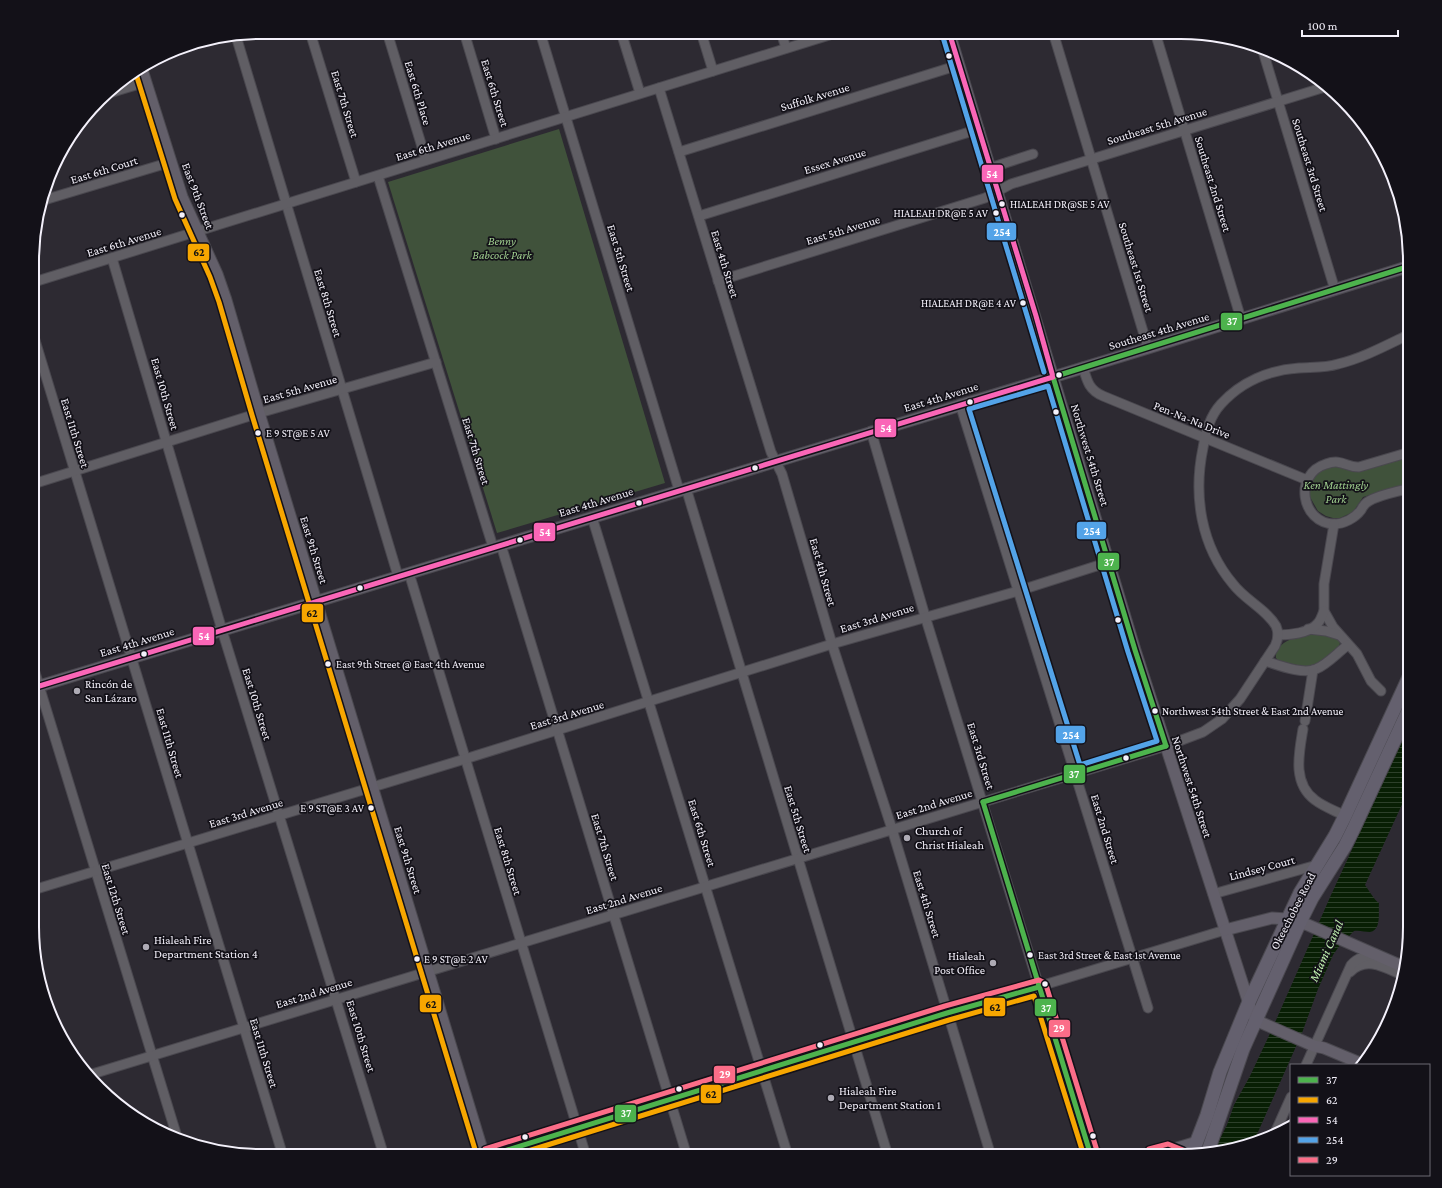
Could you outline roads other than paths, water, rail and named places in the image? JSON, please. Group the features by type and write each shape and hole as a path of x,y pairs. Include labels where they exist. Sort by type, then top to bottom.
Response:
{"highway":[{"name":"Okeechobee Road","path":"1194,1148 1220,1072 1248,1004 1300,893 1335,836 1345,816 1403,690"},
{"name":"Okeechobee Road","path":"1209,1147 1243,1049 1300,922 1312,898 1345,846 1403,722"},
{"path":"1194,1148 1215,1131"}],"main road":[{"name":"Northwest 54th Street","path":"951,39 1166,746 1248,1004 1256,1019"},
{"name":"East 9th Street","path":"143,73 182,197 217,274 226,300 259,414 428,971 484,1149"},
{"name":"Southeast 4th Avenue","path":"1053,377 1403,268"},
{"name":"East 4th Avenue","path":"39,686 776,460 1053,377"},
{"path":"1225,930 1272,918 1287,919 1300,922 1353,945 1372,959 1400,966"},
{"path":"1256,1019 1299,1040 1324,1048 1357,1062"},
{"path":"1314,1046 1322,1054 1345,1064"}],"street":[{"name":"East 7th Street","path":"312,39 356,182"},
{"name":"East 6th Place","path":"389,39 426,160"},
{"name":"East 6th Street","path":"466,39 496,139"},
{"name":"East 5th Street","path":"542,39 741,673 886,1149"},
{"path":"623,39 640,93"},
{"path":"703,39 713,71"},
{"path":"783,39 786,48"},
{"name":"East 6th Avenue","path":"39,280 816,39"},
{"name":"Southeast 1st Street","path":"1055,39 1148,348"},
{"name":"Southeast 2nd Street","path":"1157,39 1241,319"},
{"name":"East 8th Street","path":"237,40 342,389 465,759 584,1149"},
{"name":"Southeast 3rd Street","path":"1264,55 1335,290"},
{"name":"Suffolk Avenue","path":"679,152 959,65"},
{"path":"120,90 146,82"},
{"name":"East 4th Street","path":"659,88 770,452 776,460 782,474 832,644 892,829 989,1149"},
{"name":"Southeast 5th Avenue","path":"997,192 1011,184 1320,88"},
{"name":"Essex Avenue","path":"699,216 979,129"},
{"path":"990,168 1033,154"},
{"name":"East 6th Court","path":"49,199 171,162"},
{"name":"East 7th Street","path":"378,176 436,362 557,730 686,1149"},
{"name":"East 5th Avenue","path":"718,281 985,198 997,192"},
{"name":"East 10th Street","path":"112,258 222,630 337,999 382,1149"},
{"path":"1324,611 1317,624 1308,629 1290,635 1278,635 1276,626 1232,584 1221,568 1209,544 1198,496 1200,465 1209,423 1221,404 1257,377 1286,369 1339,364 1403,337"},
{"name":"East 11th Street","path":"39,354 281,1149"},
{"name":"East 5th Avenue","path":"39,482 259,414 436,362"},
{"name":"Pen-Na-Na Drive","path":"1083,367 1089,386 1099,395 1306,480"},
{"name":"East 2nd Street","path":"960,404 1148,1008"},
{"name":"East 3rd Street","path":"872,431 925,616 1089,1149"},
{"path":"1403,454 1354,468 1339,462 1326,464 1312,472 1306,480 1305,493 1310,509 1319,519 1334,524 1352,518 1369,501 1403,490"},
{"name":"East 6th Street","path":"592,517 786,1149"},
{"path":"1334,524 1324,584 1324,611 1330,624 1360,659 1372,681 1381,691"},
{"name":"East 3rd Avenue","path":"39,888 465,759 832,644 925,616 1018,591 1109,562"},
{"path":"1308,629 1326,631 1340,636"},
{"name":"East 2nd Avenue","path":"94,1073 1166,746 1203,732 1222,719 1240,699 1276,644 1278,635"},
{"path":"1265,661 1302,671 1313,670 1321,666 1348,645"},
{"path":"1313,670 1299,750 1299,771 1310,795 1315,800 1345,816"},
{"name":"East 12th Street","path":"39,696 95,871 175,1132"},
{"name":"Lindsey Court","path":"1213,894 1317,865"},
{"path":"508,1149 947,1013 1133,959 1225,930"},
{"path":"1306,1064 1347,975 1350,965 1358,958 1367,956 1398,973"},
{"path":"1278,1127 1290,1099"}],"water":[{"name":"Miami Canal","path":"1403,739 1403,802 1365,885 1379,903 1378,924 1374,931 1354,931 1340,945 1333,955 1318,989 1302,1033 1256,1135 1216,1146 1227,1125 1234,1105 1250,1076 1273,1027 1331,895"}],"place":[{"name":"HIALEAH DR@SE 5 AV","path":"1002,204"},
{"name":"HIALEAH DR@E 5 AV","path":"996,213"},
{"name":"HIALEAH DR@E 4 AV","path":"1023,303"},
{"name":"E 9 ST@E 5 AV","path":"258,433"},
{"name":"East 9th Street @ East 4th Avenue","path":"328,664"},
{"name":"Rincón de San Lázaro","path":"77,691"},
{"name":"Northwest 54th Street & East 2nd Avenue","path":"1155,711"},
{"name":"E 9 ST@E 3 AV","path":"371,808"},
{"name":"Church of Christ Hialeah","path":"907,838"},
{"name":"Hialeah Fire Department Station 4","path":"146,947"},
{"name":"East 3rd Street & East 1st Avenue","path":"1030,955"},
{"name":"E 9 ST@E 2 AV","path":"417,959"},
{"name":"Hialeah Post Office","path":"993,963"},
{"name":"Hialeah Fire Department Station 1","path":"831,1098"}],"park label":[{"name":"Benny Babcock Park","path":"502,248"},
{"name":"Ken Mattingly Park","path":"1336,492"}]}
